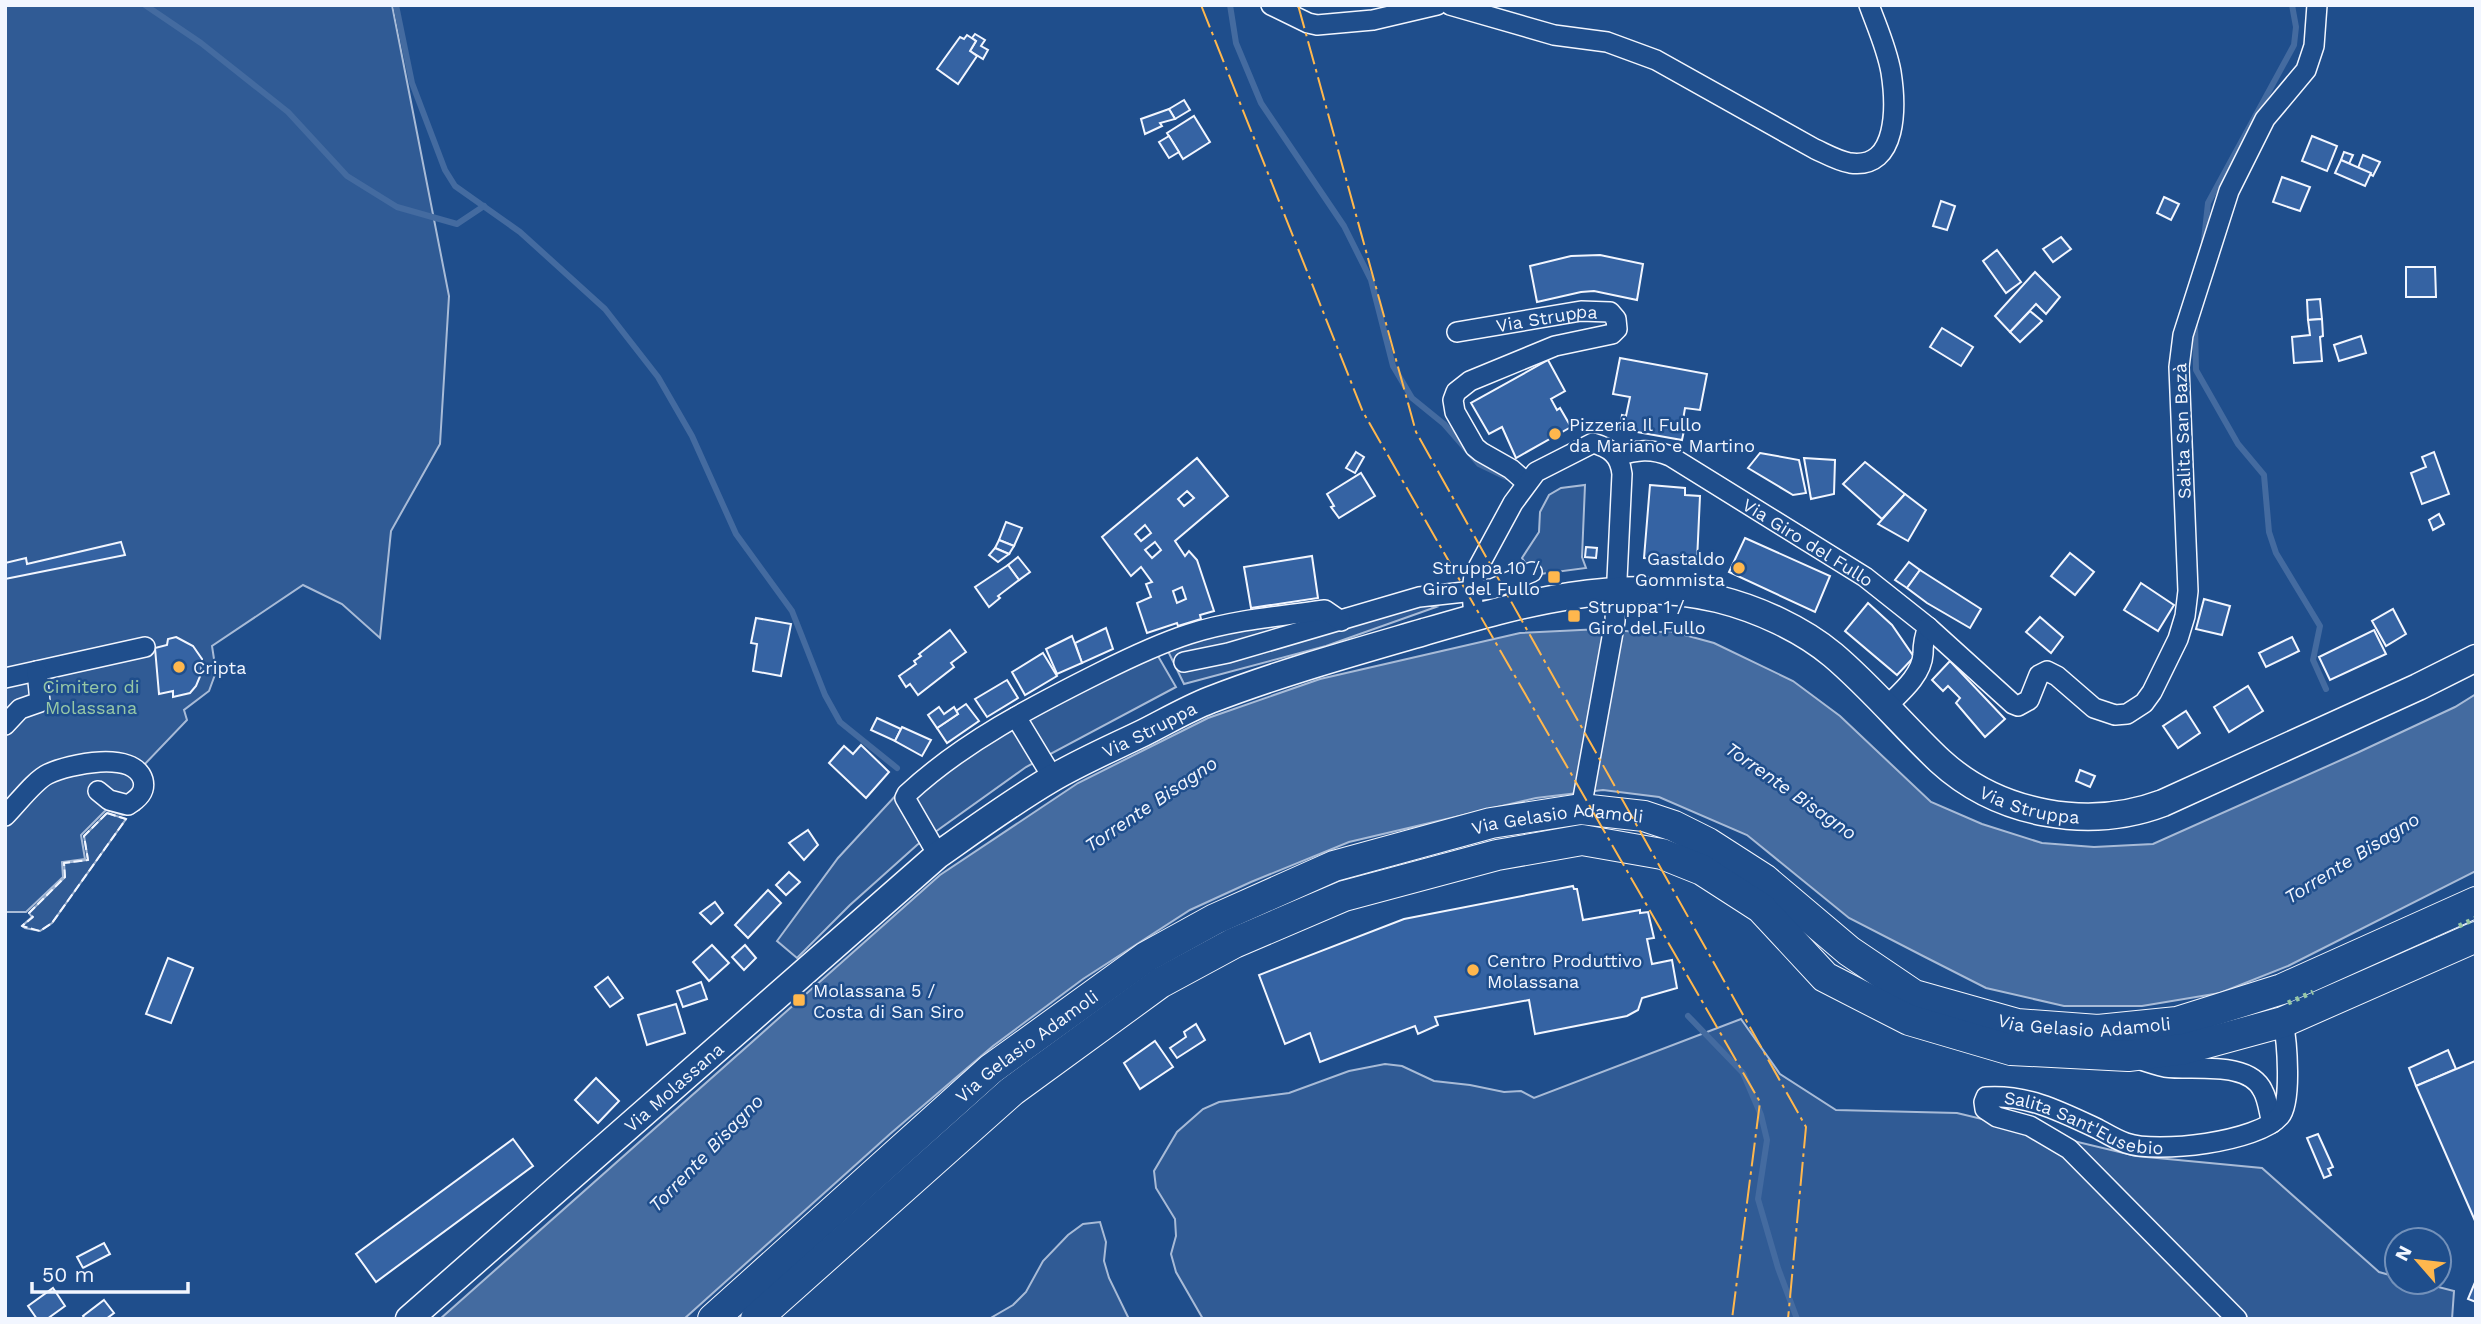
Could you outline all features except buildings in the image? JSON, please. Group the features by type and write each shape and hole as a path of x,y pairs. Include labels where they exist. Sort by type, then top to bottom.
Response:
{"main road":[{"name":"Via Struppa","path":"938,855 1053,778 1206,701 1315,663 1380,645 1473,604 1617,590 1660,589 1720,599 1796,629 1832,654 1942,763 1994,796 2043,813 2071,817 2108,817 2140,812 2163,803 2476,658"},
{"name":"Via Gelasio Adamoli","path":"713,1319 992,1069 1146,957 1215,919 1334,866 1491,823 1582,804 1644,816 1674,826 1708,843 1764,879 1849,951 1914,995 2017,1024 2098,1030 2177,1022 2282,989 2476,902"},
{"name":"Via Gelasio Adamoli","path":"756,1319 1012,1091 1160,983 1234,943 1344,896 1497,855 1581,840 1662,854 1702,870 1761,908 1825,977 1909,1020 2011,1050 2128,1056 2184,1049 2283,1022 2476,937"},
{"name":"Via Molassana","path":"409,1319 938,855"}],"street":[{"path":"1271,5 1317,25 1373,20 1437,5"},
{"path":"1450,5 1554,34 1607,42 1656,60 1815,149 1834,158 1858,163 1878,157 1886,149 1892,118 1891,74 1869,5"},
{"name":"Salita San Bazà","path":"2007,700 2018,706 2024,704 2032,695 2039,675 2047,671 2057,676 2094,708 2115,715 2127,714 2144,703 2166,665 2183,625 2187,606 2188,571 2179,352 2229,191 2266,119 2306,71 2310,62 2317,5"},
{"name":"Via Struppa","path":"1457,332 1581,311 1611,312 1616,319 1617,329 1612,334 1555,346 1470,381 1456,392 1453,400 1455,412 1475,447 1511,469 1527,483"},
{"path":"1473,604 1474,575 1492,539 1536,472 1593,443 1607,447 1617,456 1622,474 1615,621 1582,804"},
{"name":"Via Giro del Fullo","path":"1617,456 1637,450 1649,450 1658,451 1683,463 1865,577 1928,627 2007,700"},
{"name":"Via Struppa","path":"1184,662 1215,656 1341,616 1419,597 1473,604 1492,589 1532,572"},
{"path":"938,855 905,798 907,794 928,774 1016,717 1057,693 1146,650 1189,634 1247,621 1341,616 1380,645"},
{"path":"1887,706 1916,674 1928,627"},
{"path":"1189,634 1215,656"},
{"path":"5,678 145,646"},
{"path":"5,725 20,709 40,702 37,671"},
{"path":"1016,717 1053,778"},
{"path":"5,816 46,774 86,762 132,766 141,772 145,786 139,798 128,805 109,800 98,791"},
{"path":"2128,1056 2164,1066 2229,1069 2247,1075 2257,1082 2263,1091 2272,1123 2281,1115 2285,1104 2287,1039 2283,1022"},
{"name":"Salita Sant'Eusebio","path":"2237,1319 2069,1149 2030,1126 1997,1117 1985,1109 1984,1102 1986,1097 2026,1099 2127,1143 2147,1147 2198,1144 2235,1138 2261,1131 2272,1123"}],"shaded area":[{"path":"5,5 392,5 449,296 440,444 391,531 380,638 342,604 303,585 212,646 216,672 209,691 184,710 187,720 143,766 147,795 139,810 123,815 106,810 81,835 85,859 62,862 63,877 26,912 5,912"},
{"path":"1585,485 1582,557 1586,568 1533,575 1522,558 1539,532 1540,512 1549,495 1561,488"},
{"path":"1393,599 1436,607 1326,646 1184,684 1165,645"},
{"path":"1151,644 1176,687 1026,767 917,845 850,905 797,958 777,941 838,858 897,794"},
{"path":"107,813 126,819 52,923 40,931 22,926 32,917 29,913 65,877 64,863 88,860 84,836"},
{"path":"1741,1019 1780,1074 1836,1110 1957,1113 2136,1156 2262,1168 2383,1273 2383,1296 2453,1296 2454,1291 2452,1319 1203,1319 1176,1272 1171,1254 1176,1236 1175,1219 1156,1188 1154,1171 1177,1132 1203,1109 1219,1102 1289,1093 1349,1071 1385,1064 1402,1066 1434,1081 1504,1092 1521,1091 1534,1098"},
{"path":"1100,1222 1106,1242 1104,1261 1109,1278 1129,1319 989,1319 1013,1305 1026,1292 1043,1261 1068,1235 1083,1224"}],"water":[{"name":"Torrente Bisagno","path":"1601,629 1650,633 1670,631 1714,643 1793,681 1840,716 1931,802 1982,824 2042,843 2094,847 2153,844 2359,752 2455,707 2476,694 2476,871 2288,966 2220,993 2142,1006 2064,1006 1986,988 1849,918 1747,835 1659,797 1603,790 1536,798 1349,842 1190,910 1083,979 993,1046 890,1134 684,1319 440,1319 940,875 1078,783 1208,718 1320,679 1520,633"}],"waterway":[{"path":"145,5 201,43 288,112 347,176 397,207 457,224 484,206"},
{"path":"396,5 412,83 445,170 455,186 520,232 605,309 658,377 692,436 736,534 792,611 825,695 840,722 897,768"},
{"path":"1230,5 1236,43 1261,103 1344,226 1371,280 1393,366 1412,398 1444,424 1479,464 1506,477"},
{"path":"2204,240 2208,203 2294,45 2296,27 2292,5"},
{"path":"2195,324 2196,370 2238,444 2264,475 2269,532 2276,553 2320,626 2313,660 2326,689"},
{"path":"1688,1016 1743,1073 1761,1115 1767,1140 1758,1199 1778,1268 1797,1319"}],"hedge":[{"path":"2459,926 2476,918"},
{"path":"2288,1003 2313,992"}],"fence":[{"path":"107,813 126,819 52,923 40,931 22,926 33,917 29,913 65,877 64,863 88,860 84,836 107,813"}],"power":[{"path":"1201,5 1363,412 1760,1102 1732,1319"},
{"path":"1298,5 1416,432 1806,1127 1788,1319"}],"place":[{"name":"Pizzeria Il Fullo da Mariano e Martino","path":"1555,434"},
{"name":"Gastaldo Gommista","path":"1739,568"},
{"name":"Struppa 10 / Giro del Fullo","path":"1554,577"},
{"name":"Struppa 1 / Giro del Fullo","path":"1574,616"},
{"name":"Cripta","path":"179,667"},
{"name":"Centro Produttivo Molassana","path":"1473,970"},
{"name":"Molassana 5 / Costa di San Siro","path":"799,1000"}],"park label":[{"name":"Cimitero di Molassana","path":"91,696"}]}
